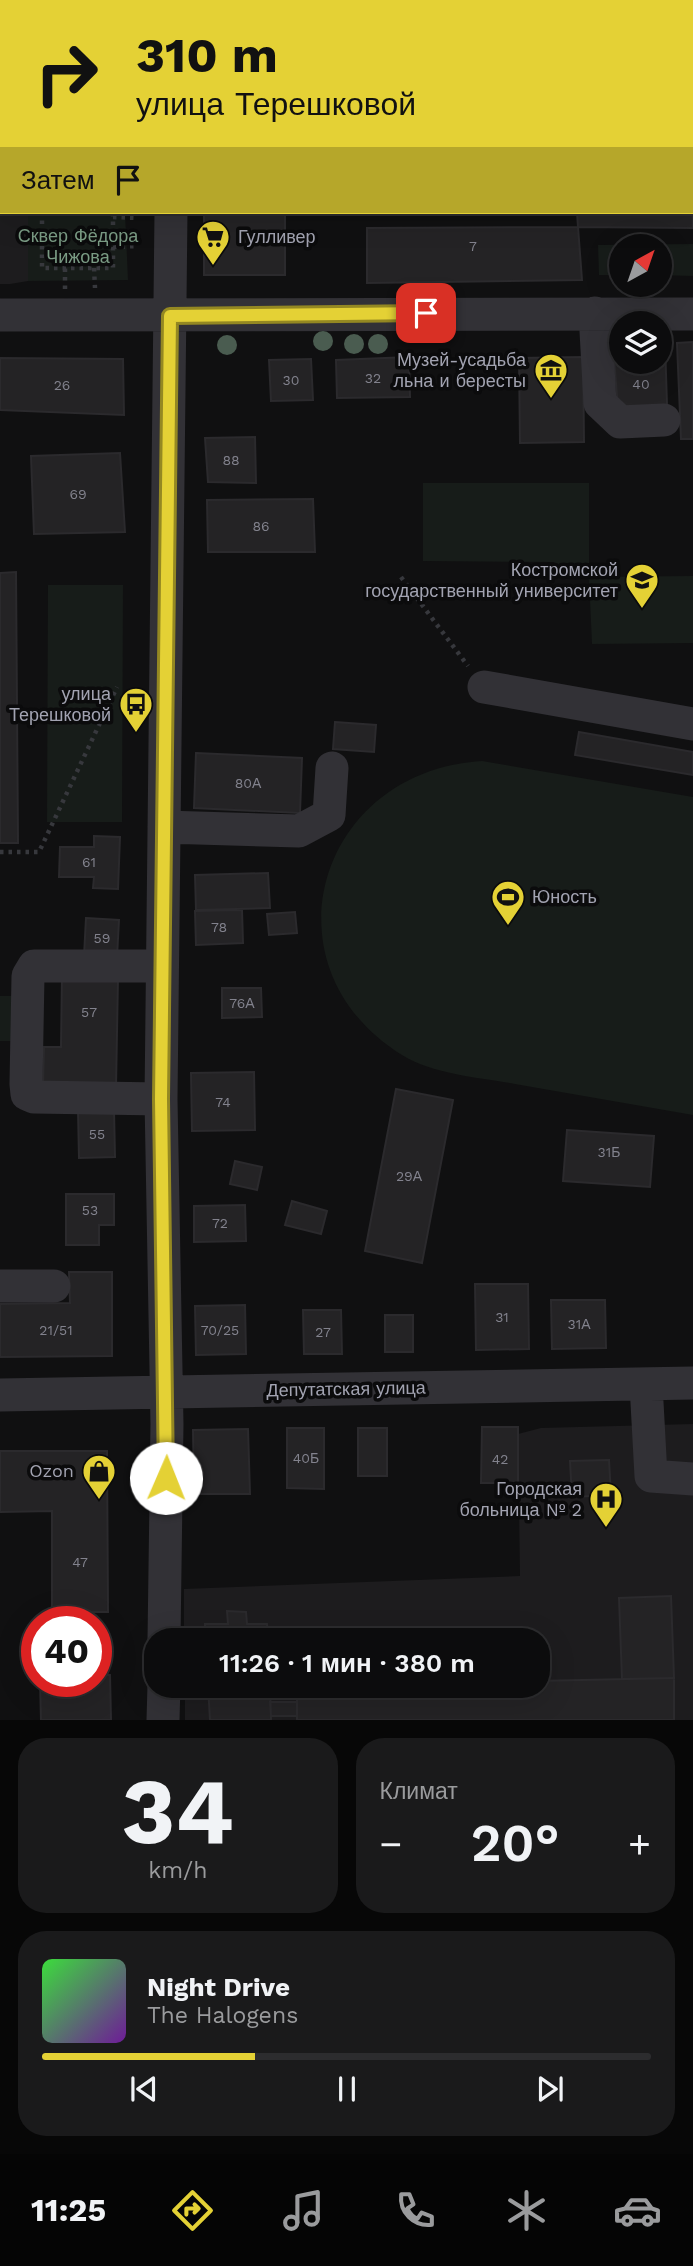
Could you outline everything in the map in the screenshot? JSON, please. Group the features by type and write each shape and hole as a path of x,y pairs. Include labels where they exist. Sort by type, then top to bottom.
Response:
{"street":[{"path":"164,1628 166,1391 161,1099 171,214"},
{"path":"595,313 600,403 620,422 664,420"},
{"path":"0,314 693,314"},
{"path":"484,687 693,724"},
{"path":"164,827 299,831 329,815 332,768"},
{"path":"161,1099 34,1097 27,1094 26,1084 28,976 34,966 162,966"},
{"path":"0,1286 54,1286"},
{"name":"Депутатская улица","path":"0,1395 693,1383"},
{"path":"646,1384 651,1476 693,1479"},
{"path":"163,1720 164,1698"}],"path":[{"path":"42,214 42,268 113,268 113,214 138,218"},
{"path":"113,247 137,246"},
{"path":"64,297 65,268"},
{"path":"94,268 95,296"},
{"path":"401,578 484,687"},
{"path":"0,852 39,852 117,687"}],"shaded area":[{"path":"0,214 28,214 28,281 0,284"},
{"name":"Городская больница № 2","path":"693,1424 693,1720 185,1720 185,1698 550,1698 550,1628 184,1628 184,1589 520,1576 518,1434 541,1428"}],"green space":[{"name":"Сквер Фёдора Чижова","path":"28,214 125,214 128,280 28,281"},
{"path":"672,244 693,244 693,276 672,275"},
{"path":"598,245 609,245 609,275 599,275"},
{"path":"423,483 589,483 589,577 554,577 554,562 423,561"},
{"name":"Костромской государственный университет","path":"693,576 693,643 592,644 589,577"},
{"path":"48,585 123,585 122,822 47,822"},
{"name":"Юность","path":"482,761 693,797 693,1115 457,1074 415,1062 402,1055 358,1018 331,973 321,926 327,879 347,835 380,799 425,773"},
{"path":"0,996 16,996 15,1041 0,1041"}],"building":[{"path":"204,214 285,214 285,275 204,275"},
{"path":"577,214 692,214 693,228 578,227"},
{"path":"578,227 582,280 367,283 367,228"},
{"path":"693,342 693,439 681,439 677,343"},
{"path":"409,357 410,397 337,398 336,360"},
{"name":"Музей-усадьба льна и бересты","path":"583,357 584,442 520,443 519,358"},
{"path":"0,358 123,359 124,415 0,410"},
{"path":"311,359 313,400 271,401 269,360"},
{"path":"615,374 666,374 667,405 618,409"},
{"path":"255,437 256,483 208,482 205,438"},
{"path":"120,453 125,532 34,534 31,456"},
{"path":"313,499 315,552 208,552 207,500"},
{"path":"16,572 18,843 0,843 0,573"},
{"path":"335,722 376,725 374,752 333,749"},
{"path":"579,732 693,752 693,775 575,755"},
{"path":"196,753 302,758 300,813 194,808"},
{"path":"94,836 120,837 118,889 93,888 94,877 59,877 60,847 94,847"},
{"path":"268,873 270,908 196,910 195,875"},
{"path":"242,910 243,943 196,945 195,911"},
{"path":"295,912 297,933 269,935 267,914"},
{"path":"86,918 119,920 117,957 84,956"},
{"path":"62,976 118,977 116,1087 43,1086 44,1047 61,1047"},
{"path":"222,988 261,988 262,1017 222,1018"},
{"path":"254,1072 255,1130 192,1131 191,1073"},
{"path":"396,1089 453,1100 422,1263 365,1251"},
{"path":"78,1110 114,1110 115,1157 79,1158"},
{"path":"567,1130 654,1136 650,1187 563,1181"},
{"path":"235,1161 262,1167 257,1190 230,1184"},
{"path":"66,1194 114,1194 114,1225 99,1225 99,1245 66,1245"},
{"path":"292,1201 327,1211 321,1234 285,1225"},
{"path":"245,1205 246,1241 194,1242 194,1206"},
{"path":"69,1272 112,1272 112,1356 0,1357 0,1304 70,1303"},
{"path":"475,1284 528,1284 529,1349 476,1350"},
{"path":"551,1300 605,1300 606,1348 552,1349"},
{"path":"245,1305 246,1354 196,1355 195,1306"},
{"path":"303,1310 341,1310 342,1354 304,1354"},
{"path":"385,1315 413,1315 413,1352 385,1352"},
{"path":"482,1427 518,1427 518,1483 481,1483"},
{"path":"287,1428 324,1428 324,1489 287,1488"},
{"path":"358,1428 387,1428 387,1476 358,1476"},
{"path":"248,1429 250,1494 194,1494 193,1430"},
{"path":"0,1451 107,1451 108,1606 52,1606 52,1511 0,1512"},
{"path":"609,1460 611,1495 572,1497 570,1461"},
{"path":"671,1596 674,1678 622,1679 619,1598"},
{"path":"227,1611 246,1612 247,1624 267,1624 267,1628 205,1628 205,1624 228,1624"},
{"path":"674,1678 674,1720 297,1720 297,1698 550,1698 550,1681"},
{"path":"40,1697 110,1697 111,1720 41,1720"},
{"path":"209,1698 270,1698 271,1720 210,1720"},
{"path":"270,1702 297,1702 297,1716 271,1716"}],"place":[{"name":"Гулливер","path":"213,267"},
{"name":"Музей-усадьба льна и бересты","path":"551,400"},
{"name":"Костромской государственный университет","path":"642,610"},
{"name":"улица Терешковой","path":"136,734"},
{"name":"Юность","path":"508,927"},
{"name":"Ozon","path":"99,1501"},
{"name":"Городская больница № 2","path":"606,1529"}],"route":[{"path":"166,1478 161,1099 170,316 426,313"}]}
